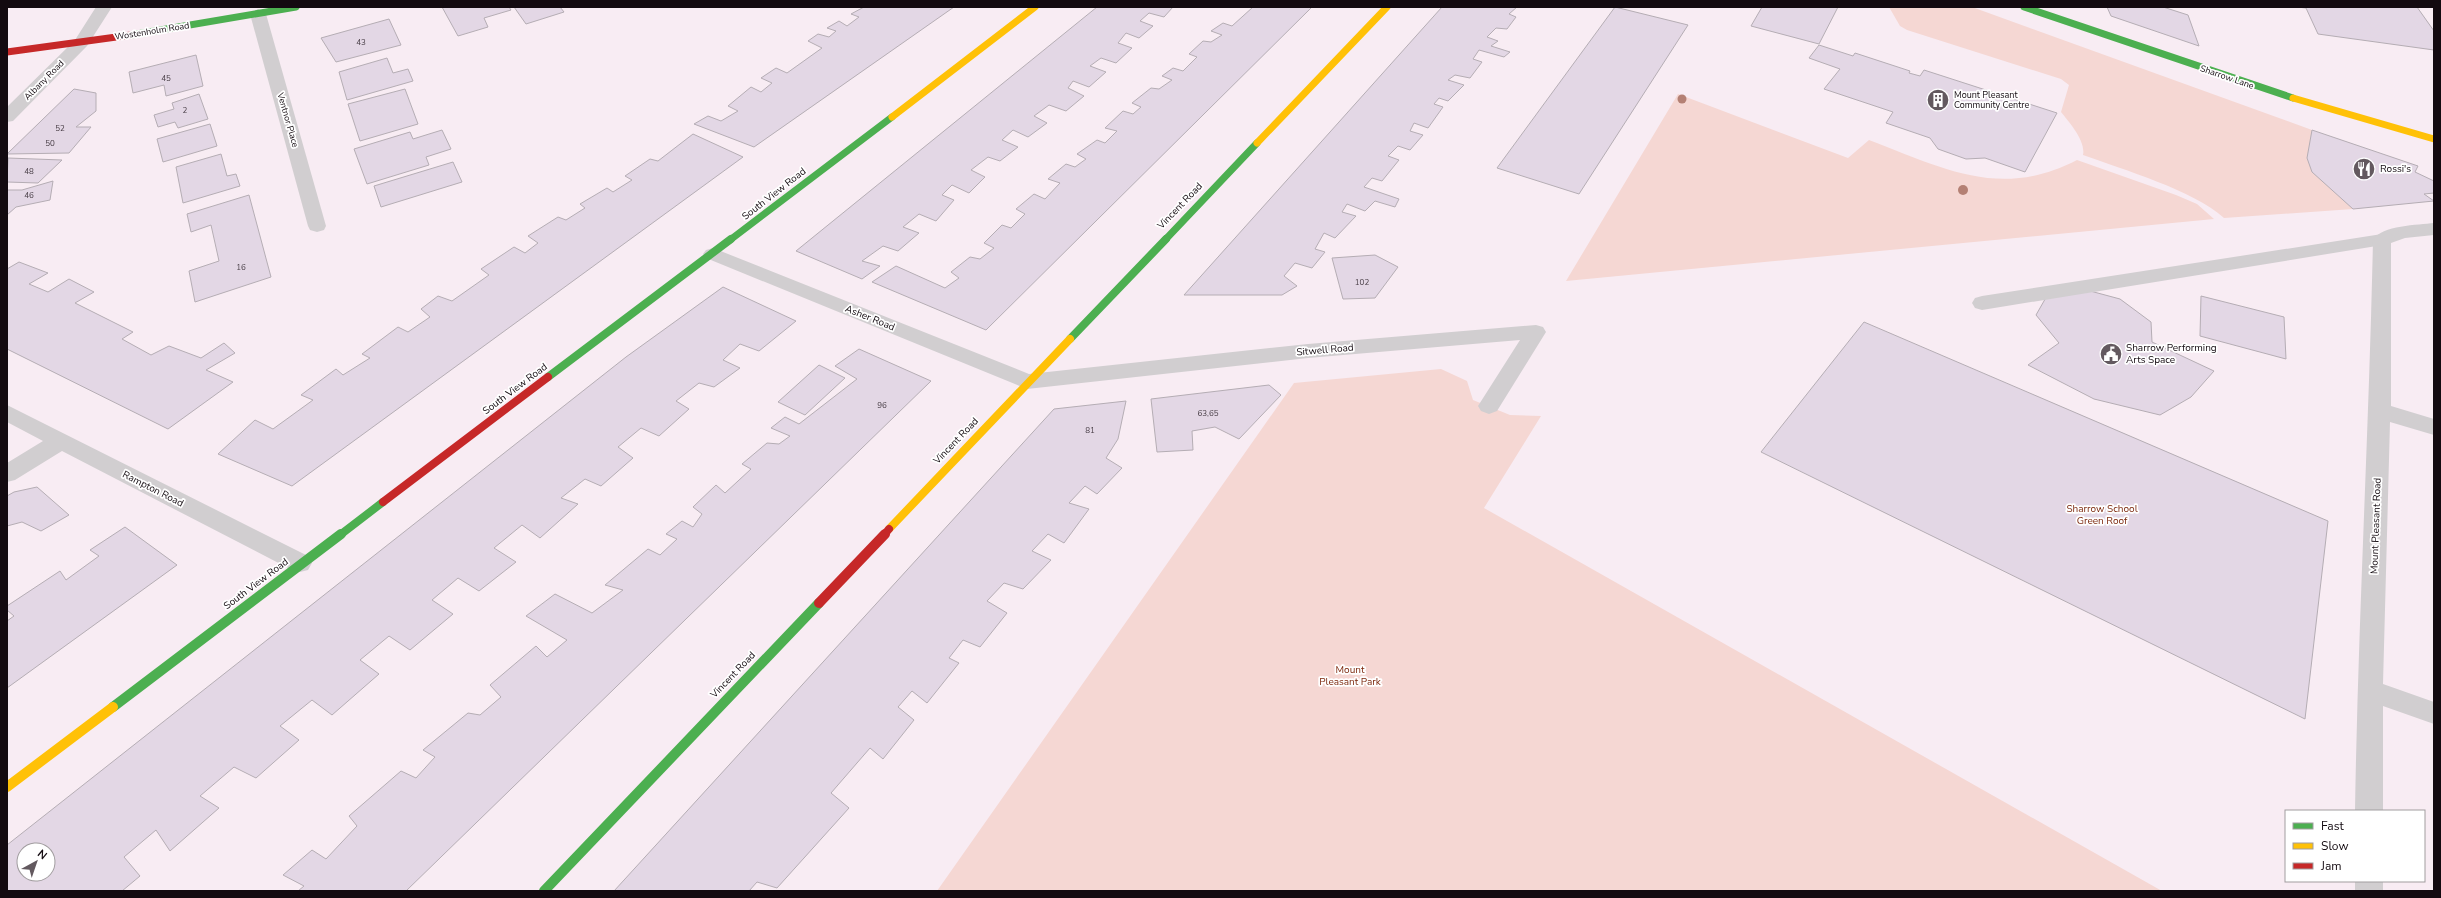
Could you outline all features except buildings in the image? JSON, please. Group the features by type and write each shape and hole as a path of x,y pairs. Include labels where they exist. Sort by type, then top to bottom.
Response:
{"street":[{"name":"Albany Road","path":"7,117 81,43 104,7"},
{"name":"Wostenholm Road","path":"7,52 81,43 296,7"},
{"name":"South View Road","path":"7,787 300,564 713,254 1035,7"},
{"name":"Vincent Road","path":"544,891 1027,382 1387,7"},
{"name":"Sharrow Lane","path":"2024,7 2041,10 2244,83 2434,139"},
{"name":"Ventnor Place","path":"258,14 318,226"},
{"path":"1982,303 2382,240 2402,232 2434,229"},
{"name":"Mount Pleasant Road","path":"2369,810 2370,690 2380,411 2382,240"},
{"name":"Asher Road","path":"713,254 1027,382"},
{"name":"Sitwell Road","path":"1027,382 1308,351 1536,332 1489,406"},
{"path":"2380,411 2434,427"},
{"name":"Rampton Road","path":"7,413 60,442 300,564"},
{"path":"7,474 60,442"},
{"path":"2370,690 2434,713"}],"green space":[{"path":"1889,7 1972,7 2312,130 2353,209 2224,218 2195,198 2137,174 2083,155 2082,144 2079,138 2061,112 2069,85 2061,79 1907,30 1900,26"},
{"path":"1678,94 1848,158 1869,140 1922,161 1947,169 1972,176 1997,179 2022,178 2049,172 2077,160 2176,195 2197,204 2214,219 1566,281"},
{"name":"Mount Pleasant Park","path":"1441,369 1467,381 1473,400 1510,415 1541,416 1484,508 2162,891 937,891 1294,383"}],"traffic: fast":[{"path":"131,35 296,7"},
{"path":"2024,7 2244,83 2293,98"},
{"path":"548,377 892,117"},
{"path":"1070,339 1257,143"},
{"path":"113,707 383,502"},
{"path":"544,891 819,603"}],"traffic: slow":[{"path":"892,117 1035,7"},
{"path":"1257,143 1387,7"},
{"path":"2293,98 2434,139"},
{"path":"889,529 1070,339"},
{"path":"7,787 113,707"}],"traffic: jam":[{"path":"7,52 131,35"},
{"path":"383,502 548,377"},
{"path":"819,603 889,529"}],"place":[{"name":"Mount Pleasant Community Centre","path":"1938,100"},
{"name":"Rossi's","path":"2364,169"},
{"name":"Sharrow Performing Arts Space","path":"2111,354"}],"park label":[{"name":"Sharrow School Green Roof","path":"2102,514"}]}
